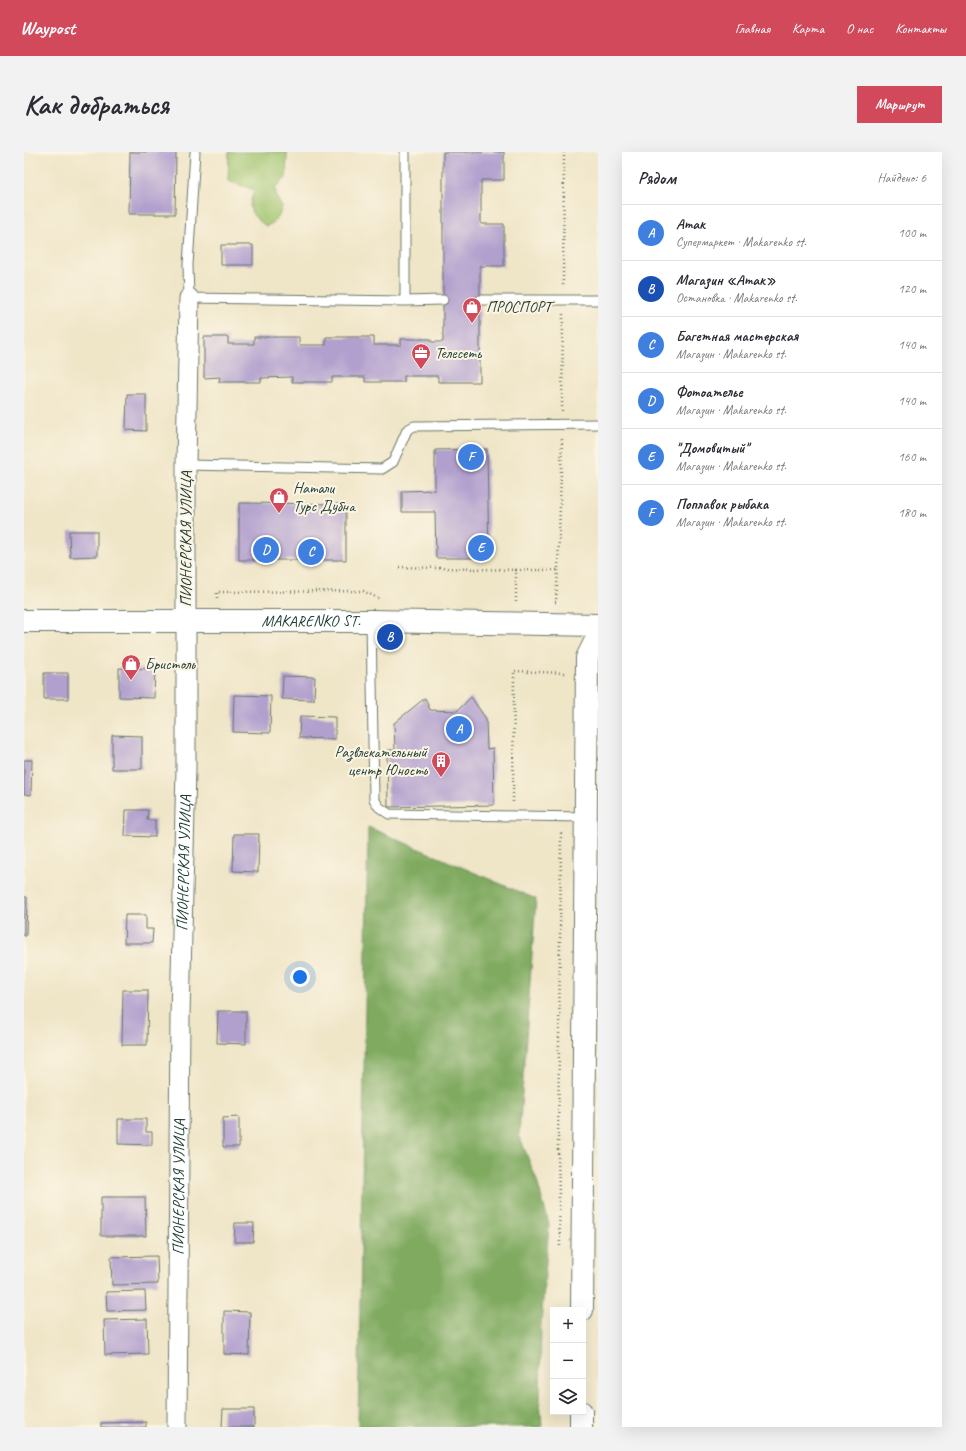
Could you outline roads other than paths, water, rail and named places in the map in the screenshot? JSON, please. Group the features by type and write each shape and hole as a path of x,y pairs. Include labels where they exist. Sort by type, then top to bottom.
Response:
{"main road":[{"name":"MAKARENKO ST.","path":"24,622 372,621 598,625"},
{"path":"582,1307 586,658 598,636"},
{"path":"581,1415 581,1427"}],"street":[{"name":"ПИОНЕРСКАЯ УЛИЦА","path":"177,1427 180,1016 186,768 186,465 189,298"}],"lane":[{"path":"195,152 188,265 189,298 405,301 443,300"},
{"path":"404,152 405,301"},
{"path":"480,300 598,300"},
{"path":"186,465 382,469 393,462 407,430 414,426 598,424"},
{"path":"372,621 374,799 379,807 389,814 585,817"}],"place":[{"name":"ПРОСПОРТ","path":"472,324"},
{"name":"Телесеть","path":"421,370"},
{"name":"Поплавок рыбака","path":"471,457"},
{"name":"Натали Турс Дубна","path":"279,514"},
{"name":"\"Домовитый\"","path":"481,548"},
{"name":"Фотоателье","path":"266,550"},
{"name":"Багетная мастерская","path":"311,552"},
{"name":"Магазин «Атак»","path":"390,637"},
{"name":"Бристоль","path":"131,681"},
{"name":"Атак","path":"459,729"},
{"name":"Развлекательный центр Юность","path":"441,778"}]}
